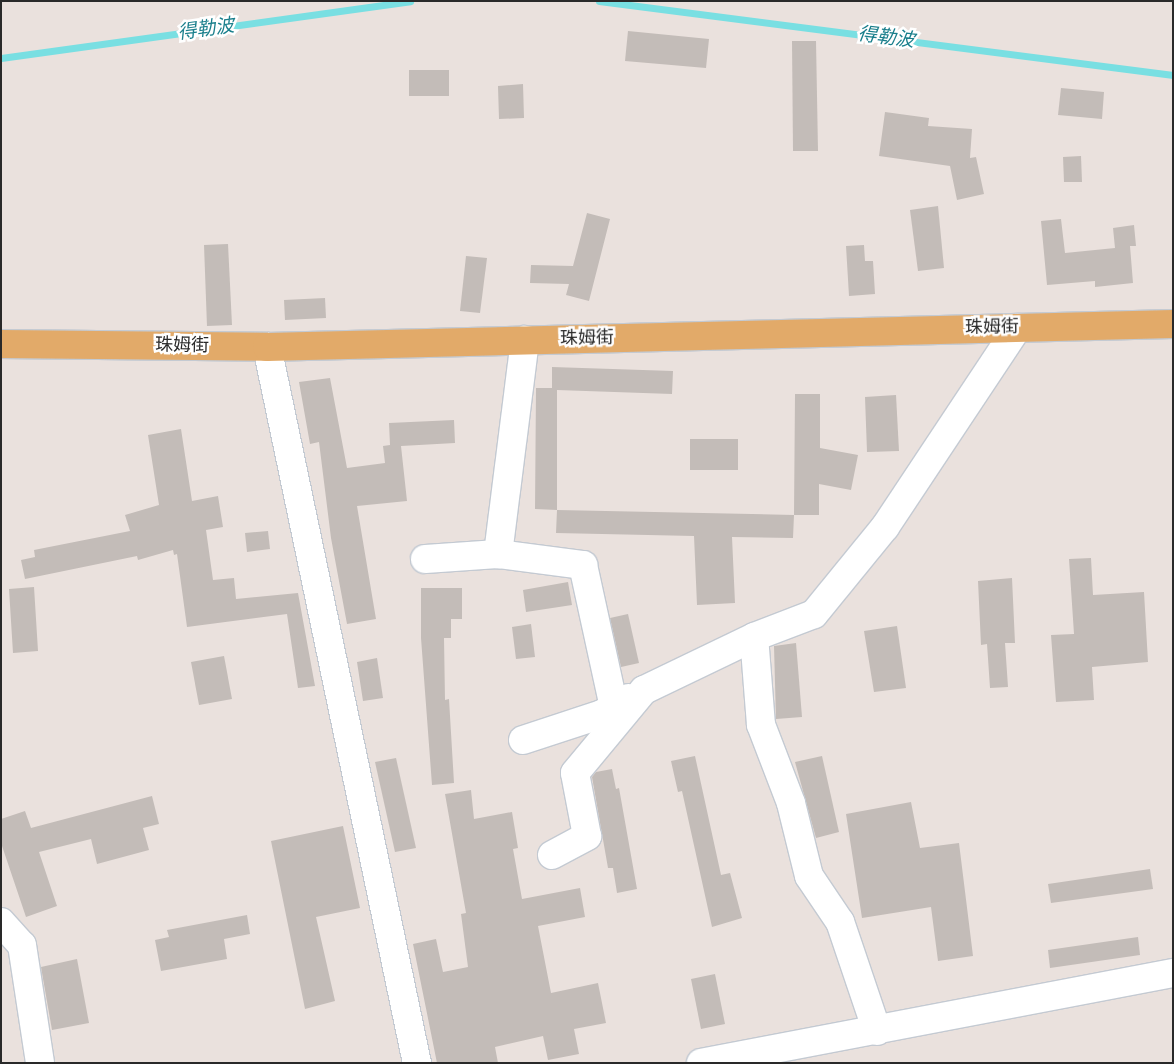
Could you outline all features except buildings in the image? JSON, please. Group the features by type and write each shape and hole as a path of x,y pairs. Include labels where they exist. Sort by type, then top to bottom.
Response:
{"main road":[{"name":"珠姆街","path":"1,344 267,347 1173,324"}],"lane":[{"path":"523,740 614,707 644,690 754,637 814,614 885,527 1017,328"},
{"path":"498,554 525,340"},
{"path":"267,347 417,1063"},
{"path":"425,559 498,554 584,565 614,707"},
{"path":"754,637 761,725 791,802 809,876 840,922 877,1032"},
{"path":"552,855 587,836 575,773 644,690"},
{"path":"1,922 22,945 40,1063"},
{"path":"701,1063 877,1032 1173,973"}],"waterway":[{"name":"得勒波","path":"1,58 410,1"},
{"name":"得勒波","path":"599,1 1173,75"}]}
